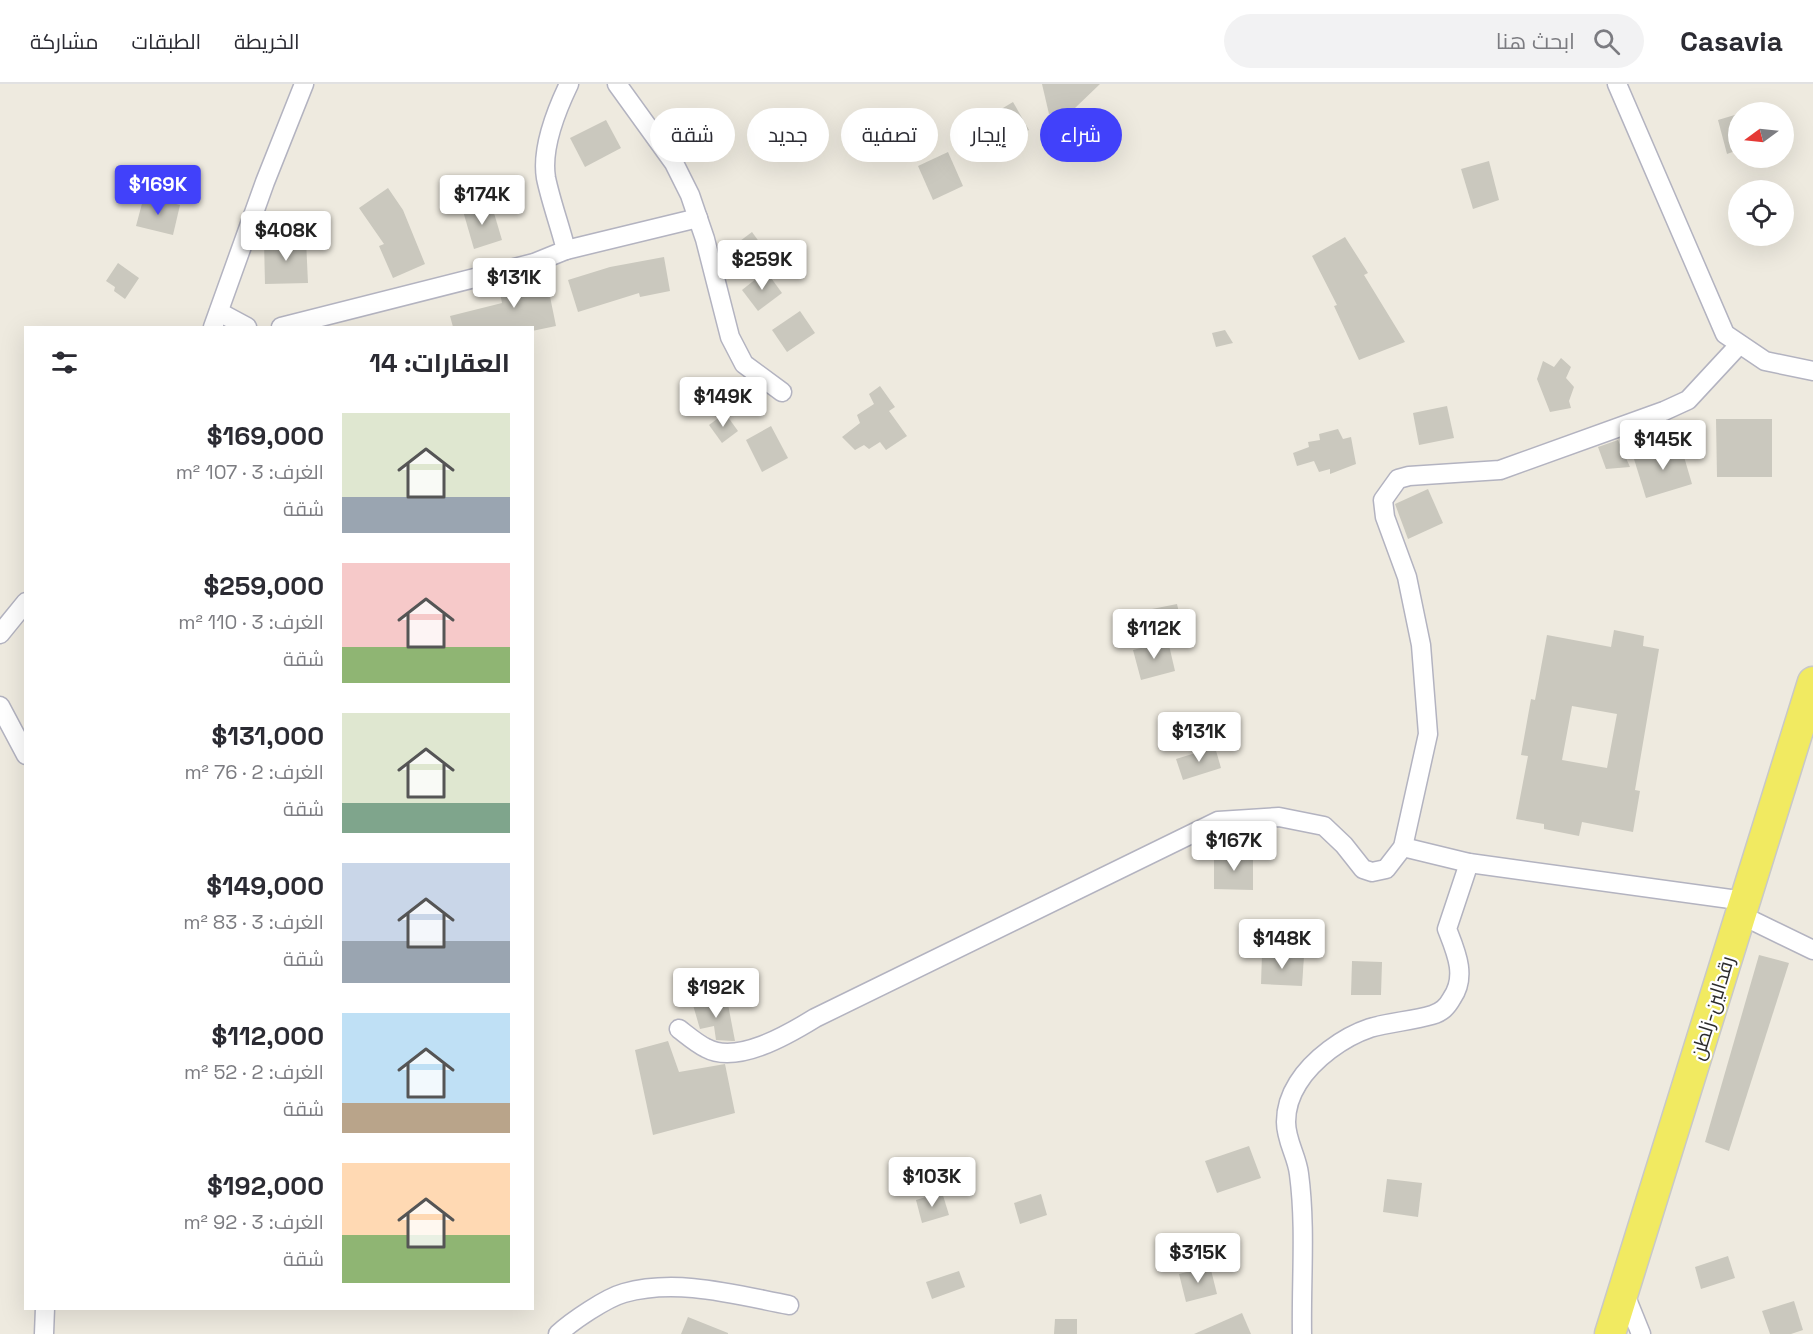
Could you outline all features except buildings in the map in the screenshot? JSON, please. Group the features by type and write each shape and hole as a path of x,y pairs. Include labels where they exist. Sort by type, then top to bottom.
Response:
{"main road":[{"name":"رقدالين-زلطن","path":"1610,1334 1813,682"}],"street":[{"path":"243,326 216,319 265,182 304,84"},
{"path":"566,250 546,176 547,147 560,103 569,84"},
{"path":"617,84 674,163 698,218 730,337 744,364 782,392"},
{"path":"1617,84 1725,334 1764,361 1813,371"},
{"path":"285,326 534,263 566,250 698,218"},
{"path":"679,1029 707,1050 733,1052 776,1042 815,1018 1218,821 1279,817 1324,826 1344,845 1363,869 1372,872 1386,869 1403,847 1428,734 1421,645 1407,577 1385,517 1383,500 1393,484 1409,476 1500,470 1665,411 1688,400 1739,345"},
{"path":"0,634 24,604"},
{"path":"0,706 24,751"},
{"path":"1403,847 1469,863 1743,908 1813,950"},
{"path":"1302,1334 1303,1220 1299,1172 1287,1132 1288,1107 1298,1083 1310,1069 1347,1037 1392,1022 1431,1015 1445,1009 1459,989 1460,972 1457,955 1447,929 1469,863"},
{"path":"558,1334 623,1293 668,1287 717,1292 789,1305"},
{"path":"1623,1290 1641,1334"},
{"path":"44,1334 45,1310"}]}
